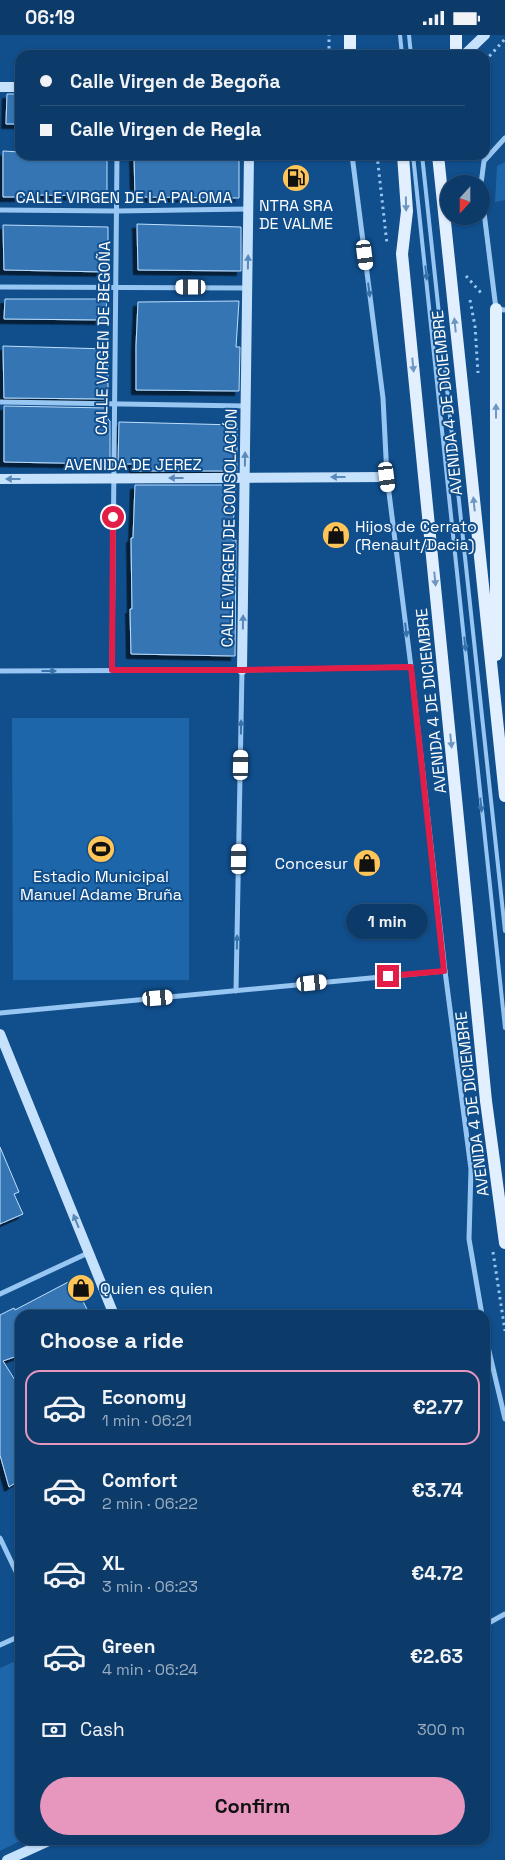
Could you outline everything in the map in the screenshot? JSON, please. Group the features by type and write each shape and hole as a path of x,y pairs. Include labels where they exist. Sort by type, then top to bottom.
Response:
{"main road":[{"path":"350,35 350,50"},
{"path":"456,35 456,50"},
{"name":"AVENIDA 4 DE DICIEMBRE","path":"403,160 407,211 402,254 486,1101 505,1243"},
{"name":"AVENIDA 4 DE DICIEMBRE","path":"439,160 505,796"},
{"path":"496,723 500,310"}],"street":[{"path":"469,50 485,35"},
{"path":"0,87 15,87"},
{"path":"490,154 505,138"},
{"name":"CALLE VIRGEN DE BEGOÑA","path":"112,670 117,160"},
{"name":"CALLE VIRGEN DE CONSOLACIÓN","path":"236,991 249,160"},
{"path":"353,160 383,397 387,477 411,667 444,971 471,1169 469,1239 481,1310"},
{"path":"482,175 485,160"},
{"name":"CALLE VIRGEN DE LA PALOMA","path":"0,211 248,209"},
{"path":"487,225 500,310"},
{"path":"0,287 248,288"},
{"path":"0,402 246,405"},
{"name":"AVENIDA DE JEREZ","path":"0,479 387,477"},
{"path":"0,671 411,667"},
{"path":"0,1013 444,971"},
{"path":"0,1034 112,1310"},
{"path":"0,1294 88,1253"},
{"path":"490,1355 505,1419"},
{"path":"0,1538 15,1570"},
{"path":"490,1622 505,1614"},
{"path":"0,1645 15,1638"},
{"path":"7,1860 40,1845"}],"lane":[{"path":"400,35 402,50"},
{"path":"408,35 410,50"},
{"path":"414,160 505,1027"},
{"path":"423,160 505,931"}],"path":[{"path":"328,50 329,35"},
{"path":"490,56 505,39"},
{"path":"466,269 467,277 500,310"}],"shaded area":[{"path":"505,162 505,200 495,202 497,166"},
{"name":"Estadio Municipal Manuel Adame Bruña","path":"12,718 189,718 189,980 13,980"},
{"path":"15,1661 15,1844 0,1851 0,1668"}],"building":[{"path":"7,94 15,94 15,124 6,124"},
{"path":"3,151 15,152 15,160 107,160 107,196 37,195 37,197 3,197"},
{"path":"134,160 239,160 239,198 135,197"},
{"path":"137,224 241,227 241,271 138,270"},
{"path":"3,225 108,227 108,272 4,270"},
{"path":"5,299 107,299 105,320 4,319"},
{"path":"239,301 236,347 240,347 239,391 136,390 138,302"},
{"path":"3,346 108,349 108,399 4,398"},
{"path":"4,406 108,408 108,419 110,421 110,464 4,462"},
{"path":"119,422 237,425 237,471 135,471 133,464 118,464"},
{"path":"135,485 236,485 232,540 236,540 235,656 131,654 131,538 133,538"},
{"path":"0,1147 19,1192 14,1194 23,1214 0,1224"},
{"path":"72,1280 87,1310 15,1310"},
{"path":"14,1308 15,1357 3,1361 15,1380 15,1483 9,1487 0,1455 0,1315"}],"place":[{"name":"NTRA SRA DE VALME","path":"296,178"},
{"name":"Hijos de Cerrato (Renault/Dacia)","path":"336,535"},
{"name":"Estadio Municipal Manuel Adame Bruña","path":"101,849"},
{"name":"Concesur","path":"367,863"},
{"name":"Quien es quien","path":"81,1288"}],"route":[{"path":"113,517 112,670 411,667 444,971 388,976"}]}
